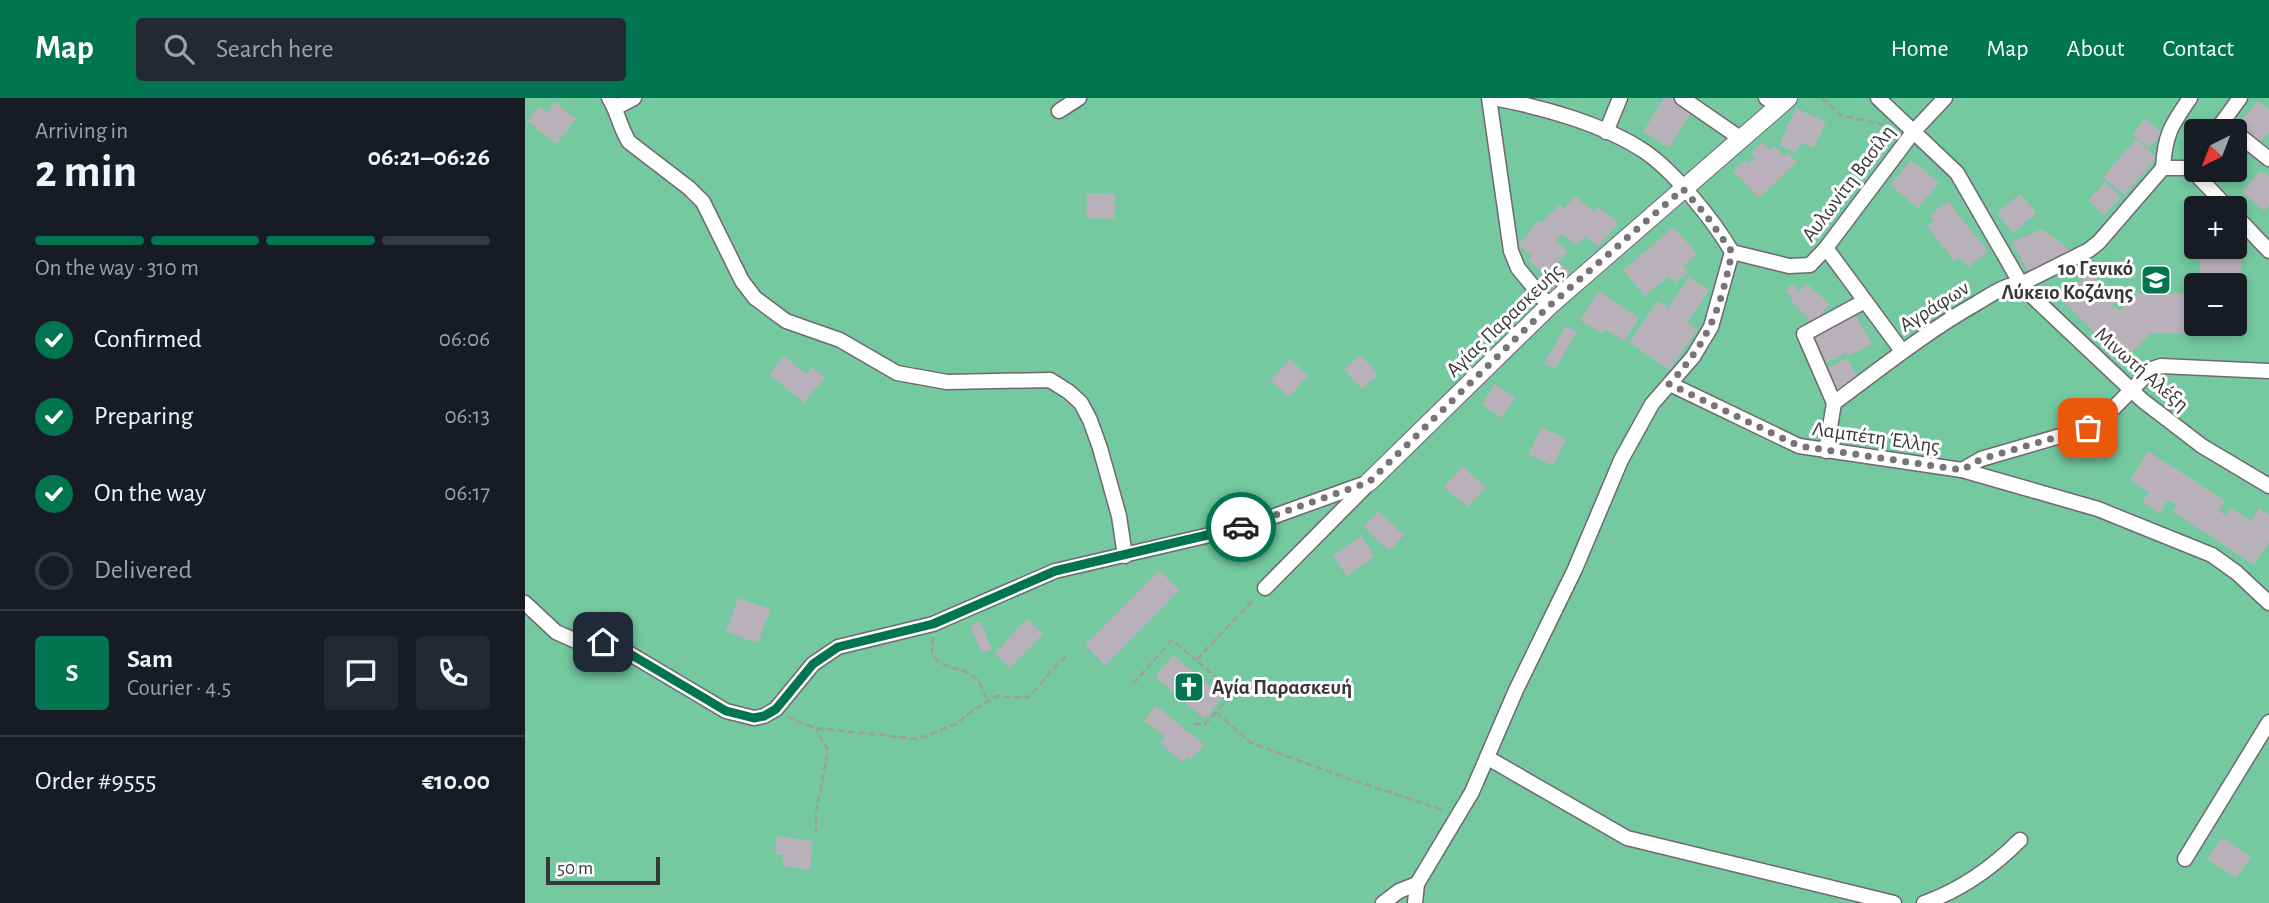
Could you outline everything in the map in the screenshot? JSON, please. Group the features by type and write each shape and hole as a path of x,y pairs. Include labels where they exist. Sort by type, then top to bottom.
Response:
{"street":[{"path":"634,98 612,103 629,142 703,202 737,274 755,298 771,312 786,321 840,340 897,373 947,382 1050,380 1081,403 1090,420 1119,516 1125,556"},
{"path":"1059,111 1079,98"},
{"path":"1415,903 1417,884 1460,815 1488,758 1516,690 1575,569 1621,460 1652,404 1693,357 1711,327 1732,252 1706,215 1645,152 1606,132 1527,104 1491,98 1511,251 1518,268 1549,306"},
{"path":"1606,132 1620,98"},
{"path":"1682,98 1740,138"},
{"name":"Μινωτή Αλέξη","path":"1878,98 1957,173 2021,284 2130,391 2202,446 2269,486"},
{"name":"Αυλωνίτη Βασίλη","path":"1732,252 1789,266 1804,266 1816,260 1914,131 1945,98"},
{"path":"2184,165 2163,168 2164,145 2168,130 2190,98"},
{"path":"2231,119 2240,98"},
{"name":"Αγίας Παρασκευής","path":"1265,589 1369,482 1549,306 1740,138 1777,101"},
{"path":"2247,143 2269,159"},
{"name":"Αγράφων","path":"1834,403 1942,323 2011,284 2021,284 2089,250 2163,168"},
{"path":"2207,182 2218,196"},
{"path":"2247,228 2269,251"},
{"path":"1826,248 1902,351"},
{"path":"1826,451 1834,403 1804,334 1865,301"},
{"path":"1962,470 1981,459 2088,428 2103,419 2152,369 2161,366 2269,371"},
{"name":"Λαμπέτη Έλλης","path":"1669,384 1799,446 1962,470 2098,509 2212,555 2251,585 2269,603"},
{"path":"525,603 556,632 576,641 615,645 726,711 754,718 776,709 813,664 838,647 933,624 1055,571 1244,527 1369,482"},
{"path":"2185,859 2269,722"},
{"path":"1488,758 1627,838 1894,903"},
{"path":"1924,903 1974,878 2003,857 2020,839"},
{"path":"1383,903 1399,891 1417,884"}],"path":[{"path":"1822,98 1840,115 1914,131"},
{"path":"1196,660 1265,589"},
{"path":"933,624 932,655 936,660 965,670 978,679 987,701"},
{"path":"1133,684 1172,640 1234,692 1204,725 1194,724"},
{"path":"776,709 791,720 815,728 918,739 956,724 997,696 1027,698 1068,655"},
{"path":"1216,712 1251,743 1349,779 1460,815"},
{"path":"815,728 828,750 816,812 816,833"}],"green space":[{"path":"525,98 2269,98 2269,903 525,903"}],"building":[{"path":"1664,98 1672,98 1692,111 1669,148 1643,132"},
{"path":"2258,101 2269,110 2269,133 2260,143 2247,132 2247,119 2242,119"},
{"path":"555,102 576,119 556,144 527,121 539,106 547,112"},
{"path":"1796,108 1826,122 1814,148 1801,143 1796,153 1779,145"},
{"path":"2145,119 2162,133 2149,148 2132,134"},
{"path":"2136,139 2157,157 2124,195 2103,177"},
{"path":"1763,142 1770,150 1775,146 1784,156 1788,153 1797,162 1759,198 1733,171 1745,160 1749,164 1755,158 1751,153"},
{"path":"1911,160 1939,183 1918,208 1890,185"},
{"path":"2261,170 2269,177 2269,206 2264,211 2242,192"},
{"path":"2105,182 2121,197 2104,215 2088,200"},
{"path":"1087,193 1115,194 1114,219 1086,218"},
{"path":"2020,194 2037,213 2013,233 1997,213"},
{"path":"1575,196 1595,212 1599,207 1618,223 1598,247 1585,236 1577,246 1562,234 1556,241 1568,251 1558,262 1570,271 1558,286 1528,260 1532,256 1518,245 1539,220 1542,223 1559,204 1564,208"},
{"path":"1948,201 1988,252 1968,267 1960,257 1954,261 1927,226 1935,220 1930,215"},
{"path":"1674,227 1697,254 1683,266 1688,272 1675,283 1669,276 1645,296 1623,270"},
{"path":"2042,229 2074,253 2030,276 2012,242"},
{"path":"2200,259 2241,259 2241,273 2200,273"},
{"path":"2089,272 2118,299 2112,305 2120,311 2137,293 2184,294 2184,334 2151,333 2124,361 2061,300"},
{"path":"1689,277 1709,290 1687,323 1697,330 1669,370 1629,342 1658,301 1668,308"},
{"path":"1806,283 1830,304 1813,323 1790,301 1793,298 1785,291 1792,284 1799,291"},
{"path":"1599,291 1639,318 1624,341 1605,329 1602,334 1580,320"},
{"path":"1854,312 1872,344 1848,356 1846,352 1827,363 1812,335"},
{"path":"1566,326 1577,332 1555,369 1544,363"},
{"path":"1361,355 1378,375 1362,389 1344,369"},
{"path":"784,356 806,374 812,367 825,377 804,403 769,374"},
{"path":"1847,358 1859,380 1837,391 1826,369"},
{"path":"1290,359 1308,376 1289,397 1270,380"},
{"path":"1494,384 1515,397 1502,418 1482,405"},
{"path":"1542,427 1566,439 1553,466 1528,454"},
{"path":"2148,451 2225,501 2219,511 2226,516 2231,508 2251,521 2259,508 2269,515 2269,542 2254,565 2173,512 2177,505 2168,500 2160,513 2142,502 2149,492 2130,480"},
{"path":"1462,466 1486,487 1468,507 1444,487"},
{"path":"1378,511 1404,535 1389,551 1364,527"},
{"path":"1361,536 1375,556 1347,576 1333,556"},
{"path":"1159,570 1179,590 1105,666 1085,645"},
{"path":"738,598 770,609 758,643 726,632"},
{"path":"1027,619 1043,634 1010,668 995,653"},
{"path":"980,621 992,649 982,653 970,626"},
{"name":"Αγία Παρασκευή","path":"1173,655 1223,697 1205,719 1155,677"},
{"path":"1156,705 1204,745 1191,760 1187,756 1182,762 1160,743 1165,737 1144,720"},
{"path":"777,836 813,841 810,870 782,866 784,855 775,854"},
{"path":"2222,838 2251,857 2236,878 2207,859"}],"way so far":[{"path":"1241,527 1369,482 1549,306 1683,189 1706,215 1732,252 1711,327 1685,368 1669,384 1799,446 1962,470 1981,459 2088,428"}],"place":[{"name":"1ο Γενικό Λύκειο Κοζάνης","path":"2156,280"},
{"name":"Αγία Παρασκευή","path":"1189,687"}],"route":[{"path":"603,642 615,645 726,711 754,718 776,709 813,664 838,647 933,624 1055,571 1241,527"}]}
